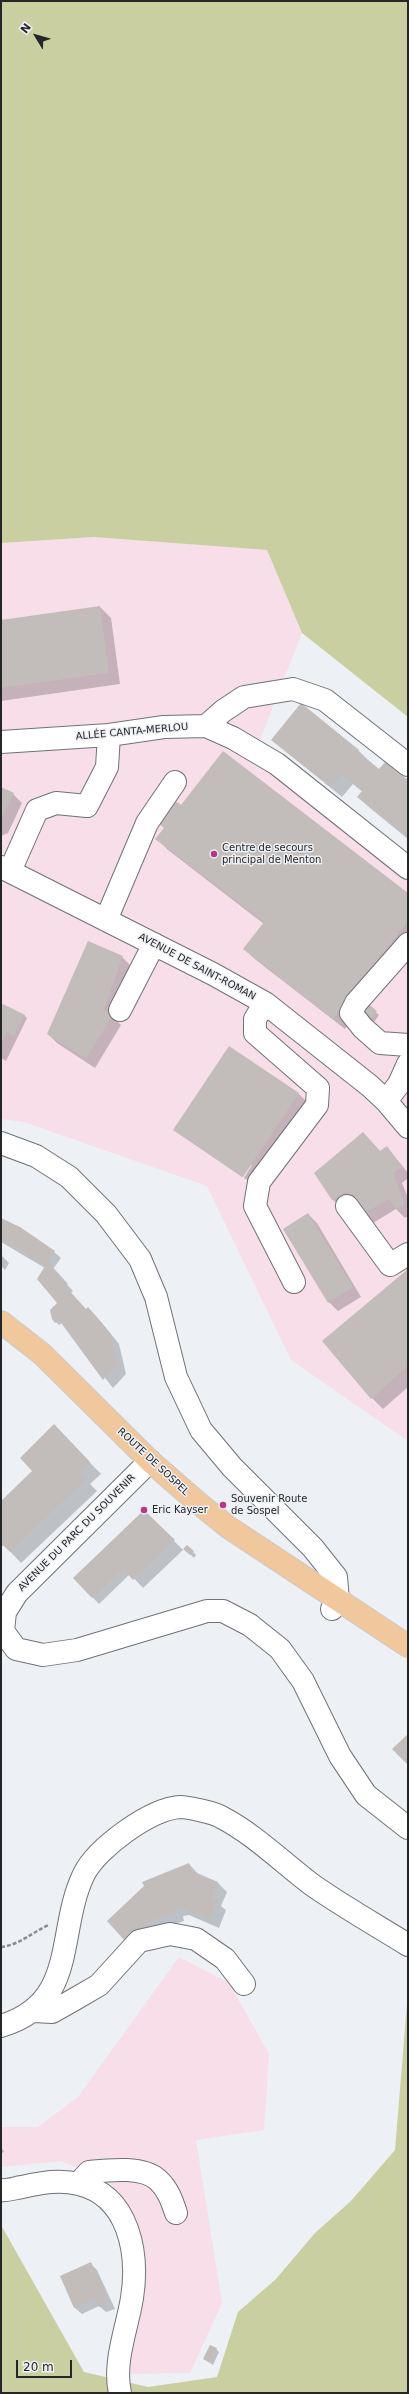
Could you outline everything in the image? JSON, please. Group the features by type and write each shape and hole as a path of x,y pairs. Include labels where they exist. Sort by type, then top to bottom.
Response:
{"main road":[{"name":"ROUTE DE SOSPEL","path":"1,1322 42,1354 146,1465"},
{"name":"ROUTE DE SOSPEL","path":"1,1336 146,1465 335,1604 408,1660"},
{"name":"ROUTE DE SOSPEL","path":"335,1604 408,1646"}],"street":[{"path":"206,726 223,711 244,697 293,689 325,700 408,765"},
{"name":"ALLÉE CANTA-MERLOU","path":"1,742 109,735 164,727 206,726 233,738 277,764 408,868"},
{"path":"6,869 37,810 56,803 87,806 108,767 109,735"},
{"path":"106,920 147,824 175,782"},
{"name":"AVENUE DE SAINT-ROMAN","path":"6,869 214,974 264,1003 386,1101 408,1128"},
{"path":"120,1010 154,944"},
{"path":"408,944 356,1003 351,1013 363,1028 380,1043 408,1045"},
{"path":"264,1003 255,1019 255,1032 318,1088 317,1105 259,1182 255,1206 294,1282"},
{"path":"386,1101 399,1084 408,1064"},
{"path":"1,1143 36,1156 69,1177 106,1214 140,1259 156,1297 176,1377 201,1430 232,1467 313,1548 336,1577 335,1604"},
{"path":"347,1206 390,1265 408,1254"},
{"name":"AVENUE DU PARC DU SOUVENIR","path":"146,1465 16,1593 5,1612 3,1631 7,1637 16,1648 43,1655 77,1650 207,1612 223,1611 250,1625 280,1649 303,1681 340,1756 366,1795 408,1828"},
{"path":"1,2026 34,2010 48,1996 62,1967 74,1900 84,1873 108,1845 151,1815 181,1807 220,1816 312,1884 408,1945"},
{"path":"34,2010 52,2012 99,1985 139,1941 170,1934 196,1940 202,1943 225,1959 244,1984"},
{"path":"78,2184 89,2172 120,2169 140,2172 158,2179 168,2193 176,2213"},
{"path":"1,2190 53,2181 78,2184 96,2189 111,2200 123,2218 133,2252 132,2296 116,2377 120,2393"}],"path":[{"path":"1,1947 10,1946 51,1924 71,1922"}],"shaded area":[{"path":"94,537 267,550 302,633 254,755 408,877 408,1441 291,1360 207,1186 24,1122 1,1119 1,543"},
{"path":"179,1957 229,1983 269,2054 264,2130 196,2140 222,2303 190,2373 129,2374 142,2261 131,2213 108,2180 61,2161 1,2167 1,2127 38,2127 78,2097"}],"green space":[{"path":"1,1 408,1 408,717 302,633 267,550 94,537 1,543"},
{"path":"407,2004 408,2393 1,2393 1,2225 84,2372 148,2387 217,2377 238,2312 276,2279 315,2233 351,2201 395,2150"}],"building":[{"path":"100,606 109,673 1,688 1,620"},
{"path":"301,703 359,750 358,752 379,769 385,762 408,780 408,838 357,797 362,791 341,774 330,787 271,740"},
{"path":"223,751 408,893 408,921 333,1019 243,949 264,922 155,839 164,828 156,821 173,799 181,805"},
{"path":"1,787 14,793 1,820"},
{"path":"88,941 123,956 104,1009 113,1015 86,1059 47,1034"},
{"path":"366,1002 377,1011 368,1022 360,1015"},
{"path":"3,1004 25,1015 14,1036 7,1032 1,1045 1,1008"},
{"path":"229,1046 299,1093 243,1177 173,1130"},
{"path":"363,1132 380,1151 387,1146 402,1167 393,1173 405,1204 395,1209 389,1199 363,1214 348,1191 332,1200 314,1173"},
{"path":"308,1213 353,1287 328,1303 283,1229"},
{"path":"1,1218 20,1227 55,1251 48,1262 68,1284 65,1286 86,1309 88,1307 111,1334 117,1365 103,1380 59,1320 55,1323 52,1319 50,1310 57,1303 37,1279 45,1266 1,1239"},
{"path":"408,1269 408,1366 371,1399 322,1341"},
{"path":"54,1424 90,1462 80,1472 86,1479 10,1552 1,1543 1,1501 32,1471 20,1458"},
{"path":"144,1510 175,1540 133,1580 123,1569 92,1598 73,1578"},
{"path":"187,1545 194,1551 190,1555 183,1549"},
{"path":"408,1734 408,1765 392,1749"},
{"path":"189,1863 192,1871 218,1882 212,1898 218,1900 210,1919 179,1907 175,1907 176,1912 152,1920 127,1943 107,1921 144,1886 142,1882"},
{"path":"91,2262 109,2302 99,2307 95,2299 74,2308 60,2276"},
{"path":"210,2345 217,2348 209,2362 203,2359"}],"place":[{"name":"Centre de secours principal de Menton","path":"214,854"},
{"name":"Souvenir Route de Sospel","path":"223,1505"},
{"name":"Eric Kayser","path":"144,1510"}]}
